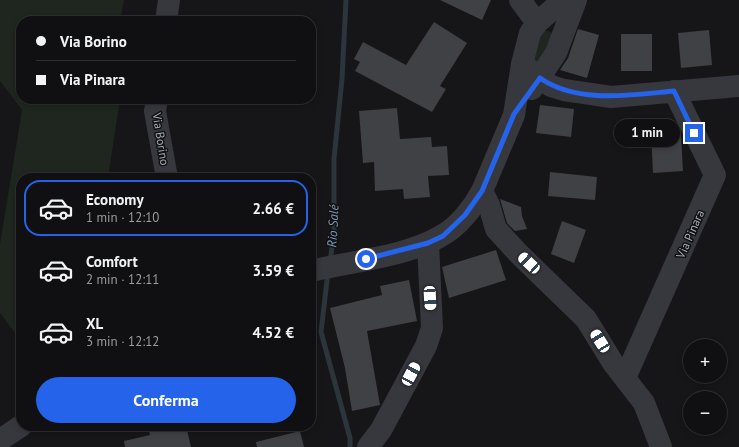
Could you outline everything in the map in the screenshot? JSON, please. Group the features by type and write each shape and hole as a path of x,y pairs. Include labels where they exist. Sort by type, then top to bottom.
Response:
{"street":[{"path":"167,16 169,0"},
{"path":"520,0 539,21"},
{"path":"514,114 522,64 530,33 539,21 563,0"},
{"path":"316,270 428,243 443,236 453,227 476,203 514,114 556,53 576,0"},
{"path":"539,21 552,20 558,23 561,29 562,39"},
{"path":"522,64 551,86 564,90 611,97 739,86"},
{"name":"Via Pinara","path":"625,378 715,175 674,91"},
{"name":"Via Borino","path":"156,104 155,111 166,173"},
{"path":"482,191 489,205 496,229 518,253 586,319 613,363 644,403 661,447"},
{"path":"368,447 381,430 426,346 432,328 428,243"},
{"path":"0,440 16,429"}],"shaded area":[{"path":"0,0 124,0 121,16 16,16 16,102 0,81"},
{"path":"544,30 551,32 552,35 538,68 531,53"},
{"path":"17,104 119,104 109,173 16,173 16,334 0,313 0,244 22,110"}],"building":[{"path":"440,0 491,0 482,20"},
{"path":"434,22 467,43 440,86 446,89 432,112 355,71 360,62 354,59 363,42 406,65"},
{"path":"578,29 599,35 587,78 560,70 568,58"},
{"path":"709,30 712,65 681,68 678,33"},
{"path":"621,34 652,34 652,71 621,71"},
{"path":"540,105 574,109 571,137 536,133"},
{"path":"397,108 400,139 431,137 432,147 447,146 449,175 428,176 430,197 404,199 403,189 375,191 374,162 363,163 359,111"},
{"path":"679,129 681,135 683,171 653,173 651,131"},
{"path":"550,172 597,177 595,200 548,196"},
{"path":"500,199 521,207 522,216 527,229 515,231 507,223"},
{"path":"562,221 586,230 574,263 551,254"},
{"path":"496,250 506,280 449,298 442,267"},
{"path":"409,280 417,321 367,331 380,405 352,411 345,368 330,308 382,295 380,286"},
{"path":"149,431 187,431 191,447 125,447 124,441 150,435"},
{"path":"300,431 304,447 257,447 256,442"}],"waterway":[{"name":"Rio Salé","path":"330,262 334,233 334,159 342,79 346,0"},
{"name":"Rio Salé","path":"328,272 321,332 350,438 350,447"}],"route":[{"path":"366,259 428,243 443,236 465,215 476,203 482,191 514,114 540,78 551,86 564,90 611,97 674,91 694,133"}]}
